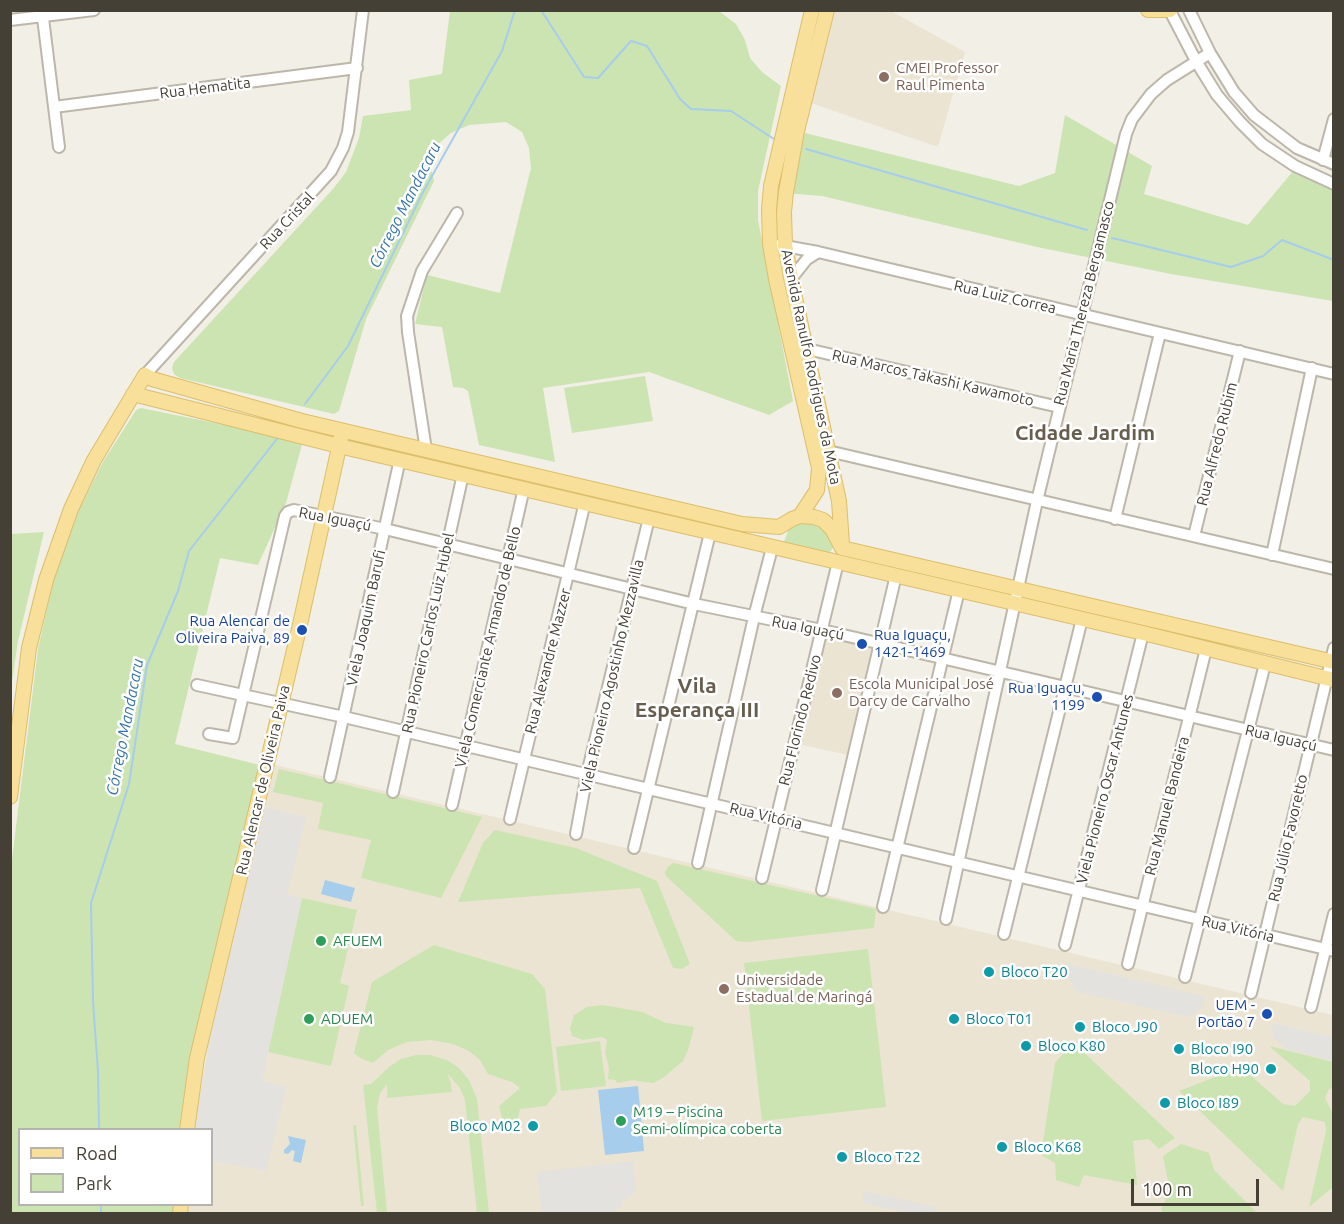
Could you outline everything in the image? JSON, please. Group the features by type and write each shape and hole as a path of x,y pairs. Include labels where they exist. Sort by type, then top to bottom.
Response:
{"main road":[{"name":"Avenida Ranulfo Rodrigues da Mota","path":"800,516 817,490 819,468 770,244 769,210 771,186 812,10"},
{"name":"Avenida Ranulfo Rodrigues da Mota","path":"827,10 797,131 785,202 785,245 790,279 840,508 842,548 838,562"},
{"path":"1148,10 1170,11"},
{"path":"145,375 152,380 291,418 742,524 779,527 800,516 814,517 823,520 832,529 842,548 1017,597 1082,619 1330,679"},
{"name":"Rua Cristal","path":"10,797 29,648 46,580 71,509 94,460 145,375"},
{"path":"133,394 339,446 959,590 1017,597 1332,657"},
{"name":"Rua Alencar de Oliveira Paiva","path":"187,1128 196,1058 281,702 342,430"},
{"path":"772,548 779,527"}],"street":[{"path":"10,20 42,14 94,10"},
{"name":"Rua Cristal","path":"145,375 331,171 343,148 348,132 363,10"},
{"path":"1189,10 1210,53 1234,92 1254,115 1297,148 1328,162 1334,119"},
{"path":"1170,11 1196,62 1217,95 1262,144 1295,166 1334,184"},
{"path":"42,14 59,147"},
{"name":"Rua Maria Thereza Bergamasco","path":"946,919 1037,501 1119,160 1132,119 1151,94 1167,80 1210,53"},
{"name":"Rua Hematita","path":"54,107 357,68"},
{"path":"426,450 407,316 422,271 457,213"},
{"name":"Rua Luiz Correa","path":"770,244 818,252 1334,374"},
{"path":"790,279 807,259 818,252"},
{"path":"1115,519 1160,333"},
{"name":"Rua Marcos Takashi Kawamoto","path":"807,349 1059,407"},
{"name":"Rua Alfredo Rubim","path":"1194,536 1240,351"},
{"path":"1272,555 1312,368"},
{"path":"828,451 1334,569"},
{"name":"Viela Joaquim Barufi","path":"330,777 400,459"},
{"name":"Rua Pioneiro Carlos Luiz Hubel","path":"393,792 464,474"},
{"name":"Viela Comerciante Armando de Bello","path":"452,806 524,488"},
{"name":"Rua Alexandre Mazzer","path":"510,819 585,502"},
{"name":"Rua Iguaçú","path":"244,694 285,516 294,510 447,543 569,574 879,643 1334,750"},
{"name":"Viela Pioneiro Agostinho Mezzavilla","path":"576,834 588,774 649,518"},
{"path":"634,848 710,533"},
{"path":"698,863 772,548"},
{"name":"Rua Florindo Redivo","path":"762,878 838,562"},
{"path":"822,890 896,575"},
{"path":"883,907 959,590"},
{"path":"1004,934 1082,619"},
{"name":"Viela Pioneiro Oscar Antunes","path":"1065,945 1143,633"},
{"name":"Rua Manuel Bandeira","path":"1128,964 1206,649"},
{"name":"Rua Júlio Favoretto","path":"1251,993 1310,745 1330,679 1332,657"},
{"path":"1185,977 1265,664"},
{"name":"Rua Vitória","path":"197,686 281,702 1329,950"},
{"path":"209,734 233,738 244,694"},
{"path":"1311,1007 1329,950 1334,914"}],"shaded area":[{"name":"CMEI Professor Raul Pimenta","path":"827,11 891,11 965,52 938,147 805,101"},
{"name":"Escola Municipal José Darcy de Carvalho","path":"822,630 879,643 852,756 794,743"},
{"name":"Universidade Estadual de Maringá","path":"275,765 1333,1015 1333,1213 187,1214 188,1206 213,1206 213,1128 195,1128 209,1042"},
{"path":"265,807 306,817 287,894 302,898 262,1081 286,1087 266,1171 213,1161 213,1128 195,1128 209,1042"},
{"path":"1066,963 1206,997 1202,1008 1189,1017 1077,992 1068,977 1062,975"},
{"path":"1273,1023 1333,1037 1333,1061 1287,1049 1274,1038"},
{"path":"633,1161 636,1190 627,1197 626,1201 621,1202 621,1208 616,1209 616,1213 542,1213 537,1172"},
{"path":"864,1191 936,1207 934,1213 908,1213 862,1203"}],"green space":[{"path":"450,11 719,11 736,24 745,40 750,58 762,72 781,86 758,191 758,220 793,401 769,415 649,372 543,388 555,462 479,445 468,391 453,387 442,327 415,324 427,275 500,293 531,168 529,148 522,132 506,122 469,125 451,133 437,145 430,162 434,181 366,319 339,411 334,414 180,378 174,374 172,368 174,362 346,172 359,138 363,116 411,110 409,80 442,74"},
{"path":"1065,115 1152,166 1144,194 1248,225 1294,170 1333,185 1333,301 1171,274 1037,247 822,196 784,193 797,131 1019,186 1055,173"},
{"path":"645,376 653,421 572,433 564,388"},
{"path":"141,408 303,441 286,503 258,565 220,558 175,744 260,765 183,1128 18,1128 18,1206 175,1206 174,1213 11,1214 11,867 38,649 54,578 78,512 103,462 136,410"},
{"path":"799,522 822,525 834,545 831,551 829,553 784,542 789,528"},
{"path":"44,532 18,641 11,688 11,534"},
{"path":"279,769 482,817 441,898 361,878 371,840 318,829 323,803 273,792"},
{"path":"495,830 576,848 657,881 690,964 682,969 673,968 640,888 458,902 483,843"},
{"path":"673,863 876,909 874,928 747,942 736,941 666,876 665,872"},
{"path":"302,898 357,910 340,983 349,986 331,1066 268,1052"},
{"path":"434,945 532,974 545,989 557,1092 546,1106 520,1109 516,1128 505,1128 499,1106 520,1088 512,1082 488,1074 480,1060 469,1051 453,1044 431,1040 407,1042 388,1050 373,1063 354,1053 372,982"},
{"path":"868,949 886,1107 762,1121 744,963"},
{"path":"603,1005 642,1012 666,1023 694,1027 683,1061 663,1078 653,1083 632,1080 618,1083 608,1079 609,1068 605,1052 607,1040 602,1037 583,1040 572,1036 570,1029 574,1015 587,1007"},
{"path":"600,1041 606,1086 561,1091 556,1047"},
{"path":"1073,1042 1175,1138 1159,1149 1149,1139 1133,1141 1137,1185 1084,1175 1079,1187 1056,1180 1055,1163 1041,1155 1055,1063"},
{"path":"1269,1046 1333,1062 1333,1088 1329,1089 1325,1098 1333,1114 1333,1187 1309,1207 1326,1131 1325,1122 1303,1117 1298,1124 1283,1191 1179,1091 1241,1067 1283,1104 1295,1106 1310,1091 1310,1081"},
{"path":"416,1055 430,1055 447,1060 459,1068 469,1080 477,1099 489,1213 477,1213 465,1100 460,1088 447,1073 452,1092 387,1098 387,1084 380,1093 377,1108 387,1213 377,1213 363,1085 371,1084 401,1059"},
{"path":"353,1125 356,1125 364,1206 361,1206"},
{"path":"1181,1144 1209,1153 1214,1170 1257,1213 1163,1213 1161,1209 1170,1191 1163,1156"}],"water":[{"name":"AFUEM","path":"325,880 355,888 351,902 321,894"},
{"name":"M19 – Piscina Semi-olímpica coberta","path":"638,1086 644,1151 605,1155 598,1090"},
{"path":"288,1136 306,1140 301,1163 293,1161 295,1151 284,1153 290,1144"}],"waterway":[{"name":"Córrego Mandacaru","path":"305,404 348,346 422,194 502,51 515,10"},
{"path":"541,10 584,77 598,78 631,41 647,46 680,99 691,109 731,111 774,139"},
{"path":"806,149 1087,230"},
{"path":"1112,238 1231,267 1263,256 1282,240 1334,260"},
{"name":"Córrego Mandacaru","path":"99,1128 91,903 129,784 147,665 178,591 189,551 280,435"},
{"name":"Córrego Mandacaru","path":"101,1206 101,1214"}],"place":[{"name":"CMEI Professor Raul Pimenta","path":"884,77"},
{"name":"Rua Alencar de Oliveira Paiva, 89","path":"302,630"},
{"name":"Rua Iguaçu, 1421-1469","path":"862,644"},
{"name":"Escola Municipal José Darcy de Carvalho","path":"837,693"},
{"name":"Rua Iguaçu, 1199","path":"1097,697"},
{"name":"AFUEM","path":"321,941"},
{"name":"Bloco T20","path":"989,972"},
{"name":"Universidade Estadual de Maringá","path":"724,989"},
{"name":"UEM - Portão 7","path":"1267,1014"},
{"name":"ADUEM","path":"309,1019"},
{"name":"Bloco T01","path":"954,1019"},
{"name":"Bloco J90","path":"1080,1027"},
{"name":"Bloco K80","path":"1026,1046"},
{"name":"Bloco I90","path":"1179,1049"},
{"name":"Bloco H90","path":"1271,1069"},
{"name":"Bloco I89","path":"1165,1103"},
{"name":"M19 – Piscina Semi-olímpica coberta","path":"621,1121"},
{"name":"Bloco M02","path":"533,1126"},
{"name":"Bloco K68","path":"1002,1147"},
{"name":"Bloco T22","path":"842,1157"}],"district":[{"name":"Cidade Jardim","path":"1085,433"},
{"name":"Vila Esperança III","path":"697,698"}]}
